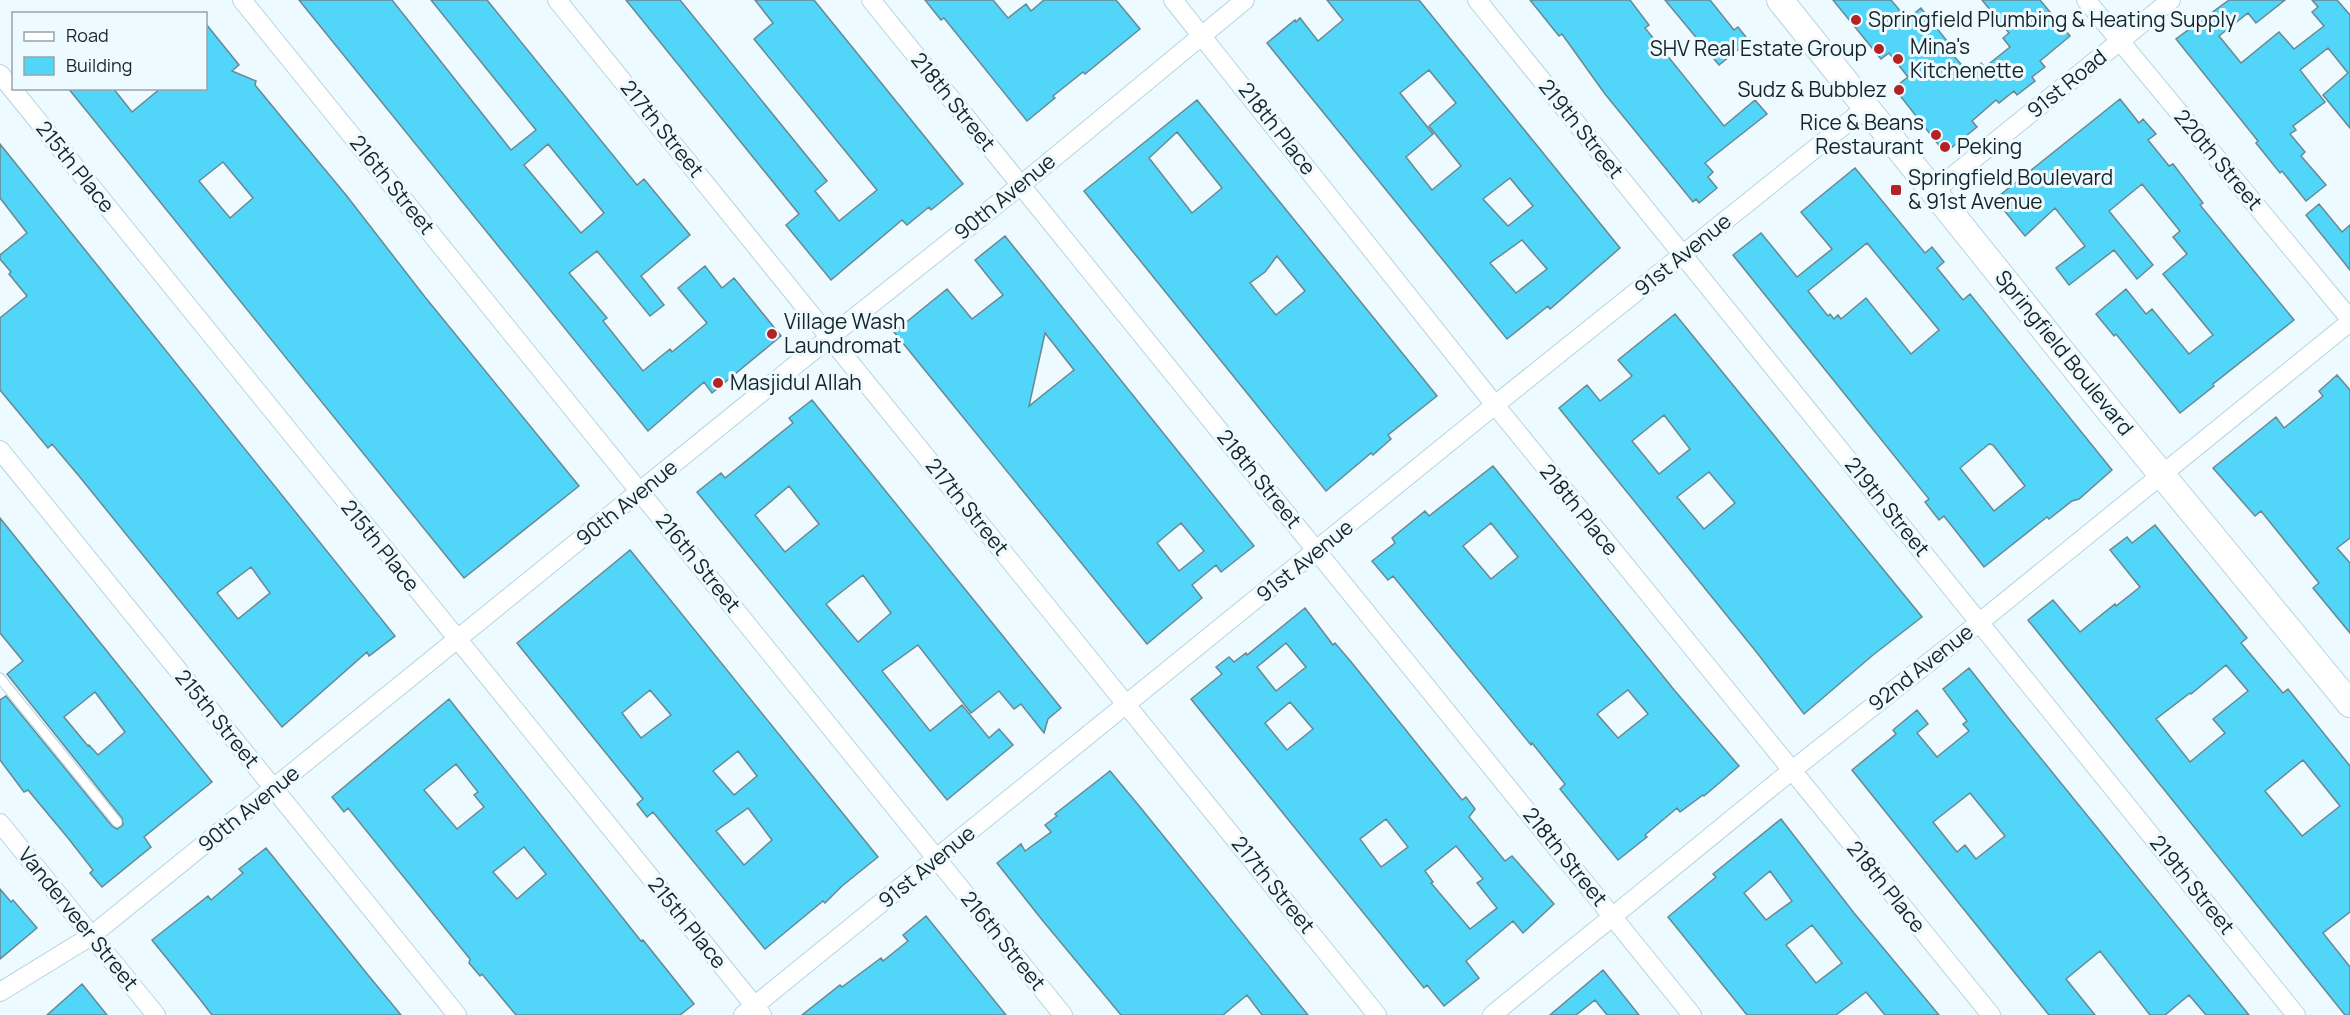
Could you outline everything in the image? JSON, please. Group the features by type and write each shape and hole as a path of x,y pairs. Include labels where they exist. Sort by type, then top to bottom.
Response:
{"main road":[{"name":"Springfield Boulevard","path":"1780,0 2103,403 2163,473 2350,704"}],"street":[{"name":"216th Street","path":"242,0 1063,1015"},
{"name":"217th Street","path":"557,0 1377,1015"},
{"name":"218th Street","path":"871,0 1692,1015"},
{"name":"218th Place","path":"1173,0 1495,405 1991,1015"},
{"name":"90th Avenue","path":"0,992 91,936 1021,185 1201,34 1245,0"},
{"name":"219th Street","path":"1477,0 2296,1015"},
{"name":"220th Street","path":"2086,0 2350,320"},
{"name":"91st Road","path":"1934,191 2171,0"},
{"name":"215th Place","path":"0,74 12,89"},
{"name":"215th Place","path":"13,90 753,1012"},
{"name":"91st Avenue","path":"753,1012 937,859 1495,405 1868,107"},
{"name":"92nd Avenue","path":"1492,1015 2350,320"},
{"name":"215th Street","path":"0,450 457,1015"},
{"name":"Vanderveer Street","path":"0,824 156,1015"}],"lane":[{"path":"0,678 117,822"}],"building":[{"path":"299,0 392,0 511,150 536,130 431,0 487,0 637,185 644,179 690,235 641,276 664,305 650,316 597,251 569,273 607,318 603,321 643,371 670,349 672,352 707,323 678,288 705,266 722,288 734,278 781,336 712,393 704,382 648,431","holes":["548,144 604,213 581,233 524,165"]},
{"path":"626,0 680,0 827,181 815,191 839,221 877,190 754,39 773,23 755,0 814,0 963,184 931,210 929,207 907,225 902,220 831,280 786,225 799,214"},
{"path":"925,0 993,0 1008,18 1026,4 1031,11 1044,0 1116,0 1140,29 1085,74 1083,72 1053,96 1055,98 1027,121 944,18 941,20"},
{"path":"1327,0 1419,0 1620,248 1550,309 1548,306 1507,339 1267,43 1300,18 1318,41 1343,20","holes":["1429,70 1456,103 1429,126 1461,166 1432,190 1406,157 1433,134 1400,93","1510,178 1533,206 1508,226 1483,199","1522,240 1547,269 1516,293 1490,263"]},
{"path":"1530,0 1630,0 1649,25 1645,28 1724,126 1755,100 1767,114 1705,163 1713,172 1708,177 1717,188 1699,203 1696,199 1693,202 1605,94 1562,34 1559,36"},
{"path":"1665,0 1710,0 1734,30 1738,27 1749,41 1719,65"},
{"path":"1833,0 1891,0 1907,19 1921,8 1947,41 1943,44 1969,73 1981,63 1985,67 2010,47 2003,38 2009,33 1982,0 2040,0 2070,36 2040,61 2045,67 2032,77 2035,81 2017,95 2014,91 1999,103 1996,100 1972,121 1977,127 1945,153 1894,88 1908,77 1889,53 1881,59"},
{"path":"2229,0 2285,0 2256,23 2248,13 2219,36 2241,63 2279,32 2294,49 2324,26 2312,12 2318,7 2312,0 2337,0 2350,15 2350,128 2323,95 2348,73 2328,48 2300,70 2325,102 2293,126 2296,130 2290,134 2305,152 2301,156 2326,185 2306,201 2282,171 2280,173 2256,143 2258,141 2176,39"},
{"path":"207,25 239,65 232,71 256,81 255,85 579,486 464,578 70,90 115,90 132,112 159,90 207,90","holes":["223,162 253,198 230,218 199,181"]},
{"path":"2120,99 2139,123 2143,119 2156,134 2148,140 2169,166 2173,164 2203,203 2200,205 2294,320 2180,413 2116,334 2114,336 2096,314 2126,289 2146,314 2152,309 2189,354 2213,335 2163,274 2187,254 2173,237 2180,231 2142,184 2109,211 2153,265 2137,279 2114,250 2069,285 2056,268 2085,246 2055,208 2025,236 1995,199"},
{"path":"1197,100 1437,396 1388,435 1391,439 1373,455 1371,453 1326,491 1084,191","holes":["1177,132 1222,188 1192,213 1149,158","1277,256 1305,291 1276,315 1250,283 1265,272"]},
{"path":"0,144 395,636 369,656 367,652 282,727 79,476 52,444 48,448 0,390 0,318 27,296 9,274 11,272 0,259 0,255 27,233 0,198","holes":["251,567 270,593 238,619 217,593"]},
{"path":"1855,168 1925,253 1932,247 1944,262 1937,268 1963,300 1970,294 2112,470 2079,499 2072,501 2049,519 2047,517 1984,567 1944,516 1939,520 1925,502 1929,499 1733,255 1761,233 1797,277 1832,249 1801,212","holes":["1867,243 1939,330 1911,354 1866,298 1841,319 1838,315 1834,319 1830,314 1828,316 1808,291","1989,444 1993,445 2025,486 1994,511 1960,468"]},
{"path":"2319,204 2342,232 2350,225 2350,270 2306,215"},
{"path":"1005,236 1254,546 1221,572 1216,565 1192,585 1202,598 1147,644 894,332 947,289 972,319 1003,295 975,260","holes":["1045,333 1074,370 1029,406","1181,523 1204,551 1179,571 1157,543"]},
{"path":"1675,314 1922,617 1804,714 1559,408 1587,385 1600,401 1632,376 1618,360","holes":["1664,415 1690,449 1659,474 1632,441","1709,472 1735,503 1704,529 1677,497"]},
{"path":"2337,375 2350,390 2350,538 2337,548 2350,563 2350,633 2313,588 2319,583 2261,511 2255,516 2213,468 2276,417 2284,428 2323,396 2319,391"},
{"path":"812,400 1061,708 1048,719 1044,733 1021,704 1014,709 999,691 971,713 918,645 882,671 930,731 962,705 989,738 999,729 1013,745 947,800 697,492 721,473 725,478 793,423 789,418","holes":["789,486 819,524 785,552 755,515","863,575 891,613 858,642 826,604"]},
{"path":"1493,466 1675,691 1739,766 1704,796 1680,812 1677,808 1645,835 1647,837 1618,860 1560,789 1565,784 1532,743 1531,745 1393,576 1388,580 1372,561 1395,543 1392,538 1425,511 1429,516","holes":["1491,523 1518,557 1491,579 1463,546","1628,690 1648,714 1618,738 1597,714"]},
{"path":"0,518 212,782 144,837 151,847 102,887 90,873 93,870 68,838 28,790 24,792 0,760 0,700 6,696 112,826 117,829 123,825 122,818 7,674 23,661 0,633","holes":["95,692 125,732 98,755 64,717"]},
{"path":"2155,525 2247,638 2241,643 2283,693 2288,689 2350,766 2350,912 2323,933 2350,967 2350,1015 2345,1015 2028,620 2053,600 2080,632 2115,604 2116,606 2140,587 2110,550 2127,537 2132,543","holes":["2226,665 2248,691 2213,719 2225,733 2190,762 2156,719","2303,760 2340,806 2302,836 2265,791"]},
{"path":"630,550 878,857 825,903 823,901 765,949 653,812 647,817 637,804 643,799 517,643","holes":["650,690 671,715 641,738 622,713","738,751 757,776 734,795 713,771","748,808 772,840 744,865 716,831"]},
{"path":"1305,608 1462,800 1466,797 1475,809 1469,817 1505,861 1512,856 1554,904 1523,933 1513,921 1466,961 1479,978 1444,1006 1427,985 1424,988 1191,699 1222,674 1216,667 1229,657 1234,662 1246,653 1247,655","holes":["1286,643 1306,667 1276,691 1257,667","1290,702 1313,729 1287,750 1265,723","1386,819 1408,847 1381,867 1360,839","1456,846 1483,879 1477,883 1497,908 1470,929 1431,883 1433,882 1425,871"]},
{"path":"1969,668 2249,1015 2206,1015 2189,995 2165,1015 2150,1015 2100,951 2066,979 2095,1015 2049,1015 1852,770 1896,734 1893,730 1917,710 1928,724 1917,733 1937,757 1969,731 1963,724 1967,721 1943,689","holes":["1970,793 2005,836 1976,859 1965,845 1957,852 1933,822"]},
{"path":"449,699 641,941 643,940 694,1004 680,1015 516,1015 482,974 480,976 469,963 470,959 348,808 344,812 332,797","holes":["456,764 478,792 474,795 484,807 457,829 424,790","524,847 546,874 517,899 493,872"]},
{"path":"1110,771 1308,1015 1262,1015 1247,995 1223,1015 1121,1015 1043,921 997,863 1021,844 1025,851 1051,832 1045,825 1057,816 1055,814"},
{"path":"1781,819 1854,913 1939,1015 1885,1015 1866,992 1836,1015 1747,1015 1668,917 1716,877 1713,874","holes":["1770,871 1792,901 1766,920 1744,893","1812,925 1842,963 1816,983 1786,945"]},
{"path":"266,848 401,1015 212,1015 152,940 208,896 211,900 243,873 239,869"},
{"path":"0,889 11,902 13,900 37,928 0,959"},
{"path":"926,916 1006,1015 802,1015 840,985 842,987 881,958 883,961 908,941 903,935"},
{"path":"1603,970 1639,1015 1607,1015 1595,1000 1576,1015 1550,1015"},
{"path":"82,984 107,1015 47,1015"}],"place":[{"name":"Springfield Plumbing & Heating Supply","path":"1856,20"},
{"name":"SHV Real Estate Group","path":"1879,49"},
{"name":"Mina's Kitchenette","path":"1898,59"},
{"name":"Sudz & Bubblez","path":"1899,90"},
{"name":"Rice & Beans Restaurant","path":"1936,135"},
{"name":"Peking","path":"1945,147"},
{"name":"Springfield Boulevard & 91st Avenue","path":"1896,190"},
{"name":"Village Wash Laundromat","path":"772,334"},
{"name":"Masjidul Allah","path":"718,383"}]}
